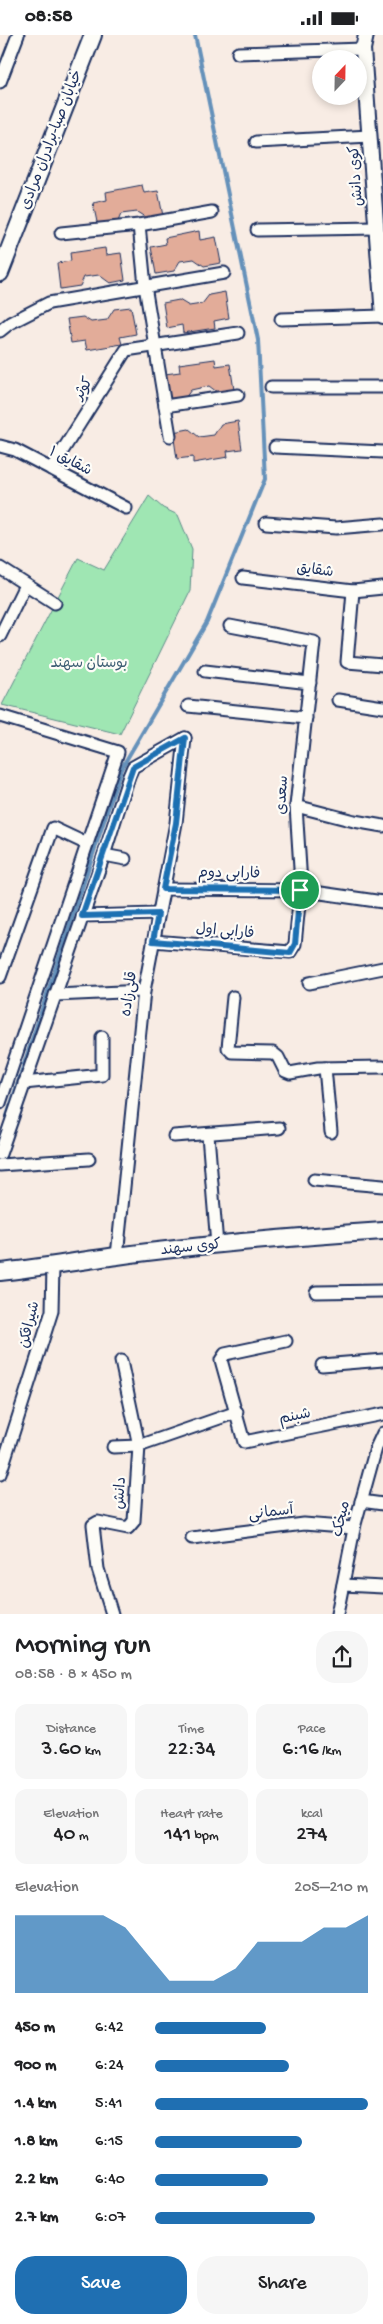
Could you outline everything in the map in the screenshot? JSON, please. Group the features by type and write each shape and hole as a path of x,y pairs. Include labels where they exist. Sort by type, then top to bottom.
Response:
{"main road":[{"name":"خیابان صبا-برادران مرادی","path":"0,273 93,35"},
{"name":"کوی سهند","path":"0,1272 53,1267 117,1256 217,1245 383,1231"}],"street":[{"path":"0,82 18,35"},
{"path":"238,53 364,42"},
{"name":"کوی دانش","path":"364,42 383,316"},
{"path":"256,142 370,136"},
{"path":"61,233 139,225 212,212"},
{"path":"139,225 145,286 170,436"},
{"path":"257,230 377,228"},
{"path":"0,331 10,323 49,303 224,273"},
{"path":"281,319 383,316"},
{"path":"155,347 238,333"},
{"name":"کوثر","path":"51,469 126,350 155,347"},
{"path":"271,387 383,387"},
{"path":"165,406 238,395"},
{"name":"شقایق ۱","path":"0,446 15,450 126,508"},
{"path":"275,447 383,452"},
{"path":"266,523 336,528 383,524"},
{"path":"0,568 56,603"},
{"name":"شقایق","path":"243,578 353,591 383,588"},
{"path":"0,635 25,585"},
{"path":"353,591 347,662 383,665"},
{"name":"سعدی","path":"230,626 314,642 296,806 300,890 293,949"},
{"path":"205,671 310,683"},
{"path":"338,700 383,707"},
{"path":"188,706 306,718"},
{"path":"0,715 118,752 0,1103"},
{"name":"قلی‌زاده","path":"104,855 133,767 185,738 176,823 144,991 117,1256"},
{"path":"296,806 354,821 383,826"},
{"path":"0,977 53,828 87,844"},
{"path":"0,1154 104,855 125,859"},
{"name":"فارابی دوم","path":"163,889 300,890 383,902"},
{"path":"82,916 158,914"},
{"name":"فارابی اول","path":"153,941 290,953 293,949"},
{"path":"309,983 383,968"},
{"path":"55,995 144,991"},
{"path":"233,997 228,1048 230,1051 273,1053 278,1057 285,1071 290,1073 326,1068 383,1067"},
{"path":"24,1083 102,1075 102,1037"},
{"path":"326,1068 331,1132"},
{"path":"174,1137 279,1128"},
{"path":"208,1135 217,1245"},
{"path":"0,1165 89,1159"},
{"path":"314,1180 383,1186"},
{"name":"شیر‌افکن","path":"0,1474 52,1311 53,1267"},
{"path":"316,1292 383,1291"},
{"name":"شبنم","path":"286,1341 226,1353 221,1360 237,1412 242,1439 247,1443 383,1414"},
{"path":"322,1365 383,1360"},
{"name":"دانش","path":"112,1614 98,1569 93,1525 98,1522 128,1528 132,1526 139,1446 121,1361"},
{"path":"113,1447 139,1446 237,1412"},
{"name":"میخک","path":"337,1614 354,1528 376,1448 383,1433"},
{"path":"362,1501 383,1504"},
{"name":"آسمانی","path":"192,1538 304,1525 354,1528"},
{"path":"343,1585 383,1587"}],"green space":[{"name":"بوستان سهند","path":"149,496 163,508 178,515 192,549 190,591 120,734 2,705 78,558 104,570"}],"building":[{"path":"142,185 144,193 158,191 163,216 148,219 137,212 121,214 117,224 98,227 93,203 107,200 106,192"},
{"path":"199,231 200,240 216,237 221,263 204,266 194,259 180,261 174,271 156,274 151,247 166,244 165,238"},
{"path":"105,248 106,255 121,253 125,280 110,283 99,275 84,277 80,286 60,289 57,263 71,261 70,253"},
{"path":"225,292 229,318 214,321 215,328 183,333 182,325 167,328 163,303 179,300 189,306 202,304 209,295"},
{"path":"131,307 136,334 120,337 122,344 87,350 85,341 71,343 67,319 83,317 91,322 107,320 114,309"},
{"path":"215,359 216,366 230,364 234,390 217,392 209,386 191,390 185,398 169,401 165,374 180,372 179,364"},
{"path":"238,421 242,449 227,451 228,457 193,463 193,457 177,459 173,432 189,429 199,437 214,435 221,424"}],"waterway":[{"path":"7,1116 121,769 207,622 265,479 258,340 195,35"}],"route":[{"path":"185,738 176,823 163,889 300,890 295,944 290,953 153,941 158,914 82,916 133,767 185,738"}]}
